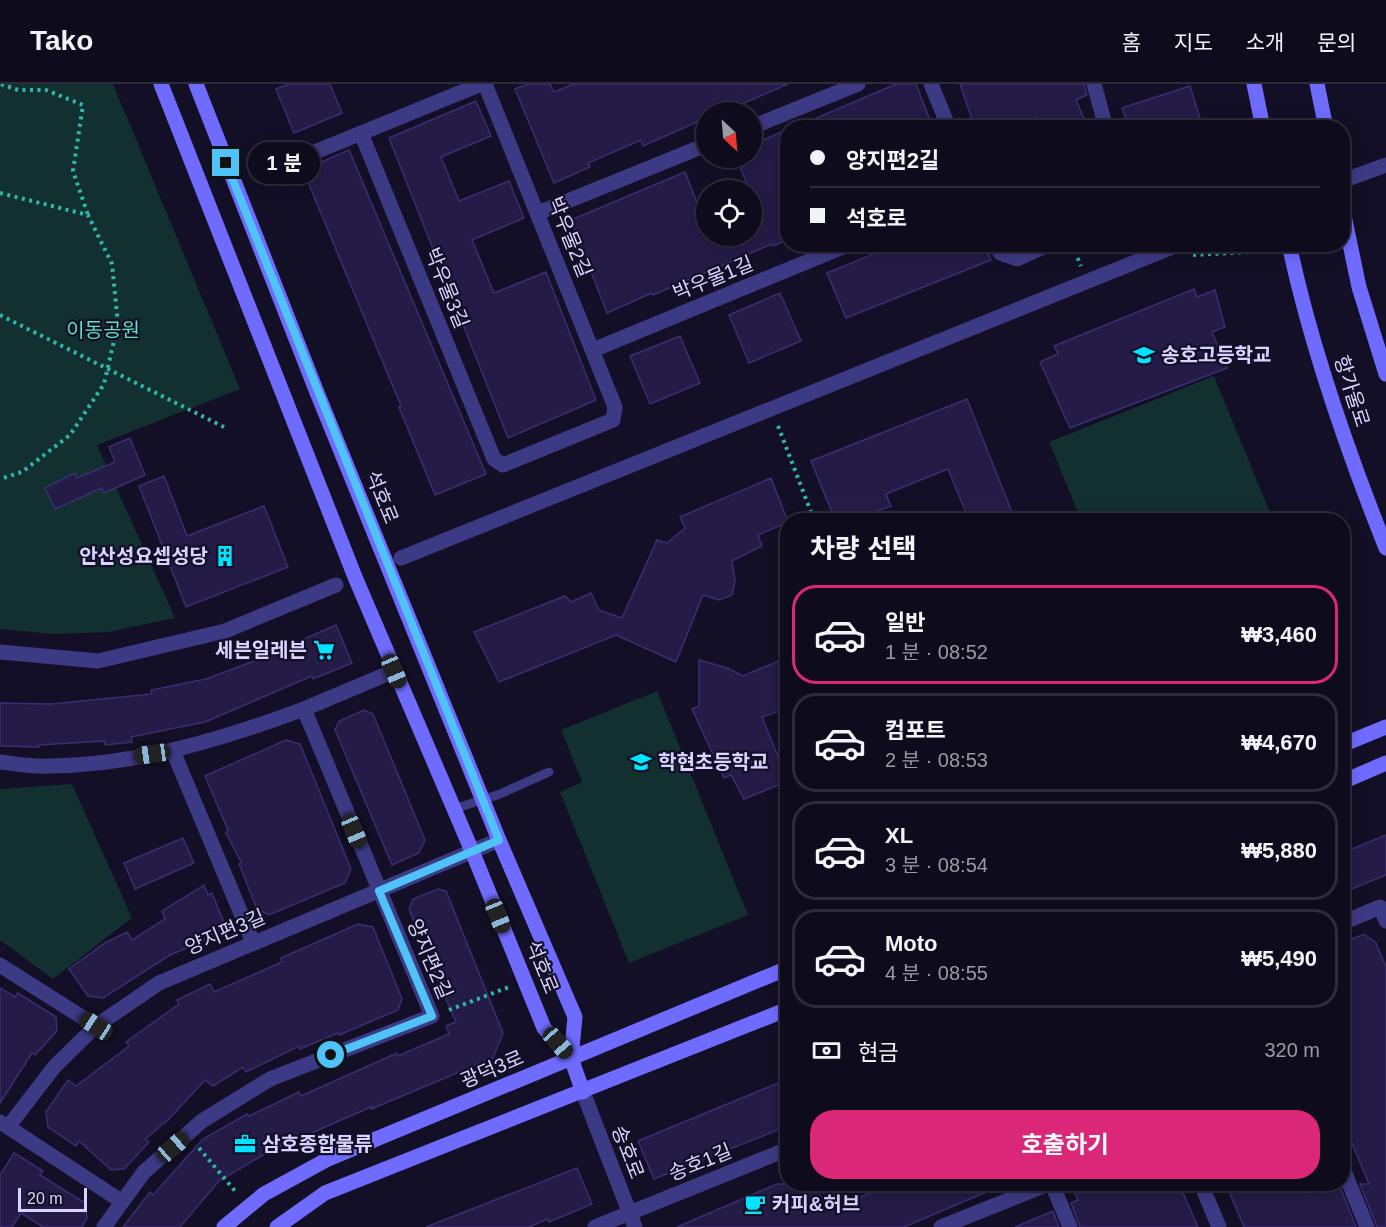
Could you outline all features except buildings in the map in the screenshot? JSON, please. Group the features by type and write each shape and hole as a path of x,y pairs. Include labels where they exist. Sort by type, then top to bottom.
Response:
{"main road":[{"name":"석호로","path":"161,84 394,671 472,851 544,1028 571,1058 583,1092"},
{"name":"석호로","path":"196,84 312,380 499,840 575,1017 571,1058"},
{"path":"1254,84 1261,120"},
{"path":"1317,84 1324,120"},
{"name":"항가울로","path":"1350,244 1359,287 1386,374"},
{"name":"항가울로","path":"1290,252 1300,299 1362,487 1386,548"},
{"path":"1350,742 1386,727"},
{"path":"1350,779 1386,763"},
{"name":"광덕3로","path":"224,1227 264,1194 328,1159 780,971"},
{"path":"277,1227 325,1193 780,1012"}],"street":[{"path":"271,170 483,84"},
{"name":"박우물2길","path":"483,84 538,213 615,407"},
{"path":"762,123 858,84"},
{"path":"931,84 946,120"},
{"path":"1094,84 1104,120"},
{"name":"박우물3길","path":"361,133 494,459 503,465 613,420 615,407"},
{"path":"538,213 696,149"},
{"path":"1350,178 1386,165"},
{"name":"박우물1길","path":"593,350 831,252"},
{"path":"1004,252 1017,259 1032,252"},
{"path":"401,558 771,409 1175,252"},
{"path":"0,652 98,661 225,631 336,585"},
{"path":"0,762 50,766 173,751 234,734 304,709 394,671"},
{"name":"양지편2길","path":"104,1227 144,1172 202,1121 270,1079 432,1016 304,709"},
{"path":"173,751 253,942"},
{"name":"양지편3길","path":"4,1124 55,1066 96,1026 159,983 499,840"},
{"path":"1350,920 1380,907 1386,921"},
{"path":"0,965 96,1026"},
{"name":"송호로","path":"583,1092 632,1220"},
{"path":"4,1124 121,1201"},
{"name":"송호1길","path":"595,1227 632,1220 780,1153"},
{"path":"1350,1186 1367,1227"},
{"path":"941,1227 1032,1191"},
{"path":"1053,1191 1070,1227"},
{"path":"1204,1191 1219,1227"}],"lane":[{"path":"454,809 483,800 549,772"}],"path":[{"path":"0,479 22,472 70,435 104,384 118,324 112,264 88,215 73,171 83,105 46,90 18,90 1,84"},
{"path":"0,193 88,215"},
{"path":"0,315 224,427"},
{"path":"771,409 811,513"},
{"path":"432,1016 524,980"},
{"path":"187,1134 235,1191"}],"green space":[{"name":"이동공원","path":"0,84 113,84 240,389 97,445 175,618 108,632 53,634 0,629"},
{"path":"1214,376 1270,513 1078,513 1049,442"},
{"path":"657,691 748,915 629,963 560,792 582,782 561,730"},
{"path":"72,784 132,918 53,979 0,940 0,789"}],"place":[{"name":"송호고등학교","path":"1144,355"},
{"name":"안산성요셉성당","path":"225,556"},
{"name":"세븐일레븐","path":"324,650"},
{"name":"학현초등학교","path":"641,762"},
{"name":"삼호종합물류","path":"245,1144"},
{"name":"커피&허브","path":"755,1204"}],"route":[{"path":"226,163 499,840 379,891 432,1016 331,1055"}]}
